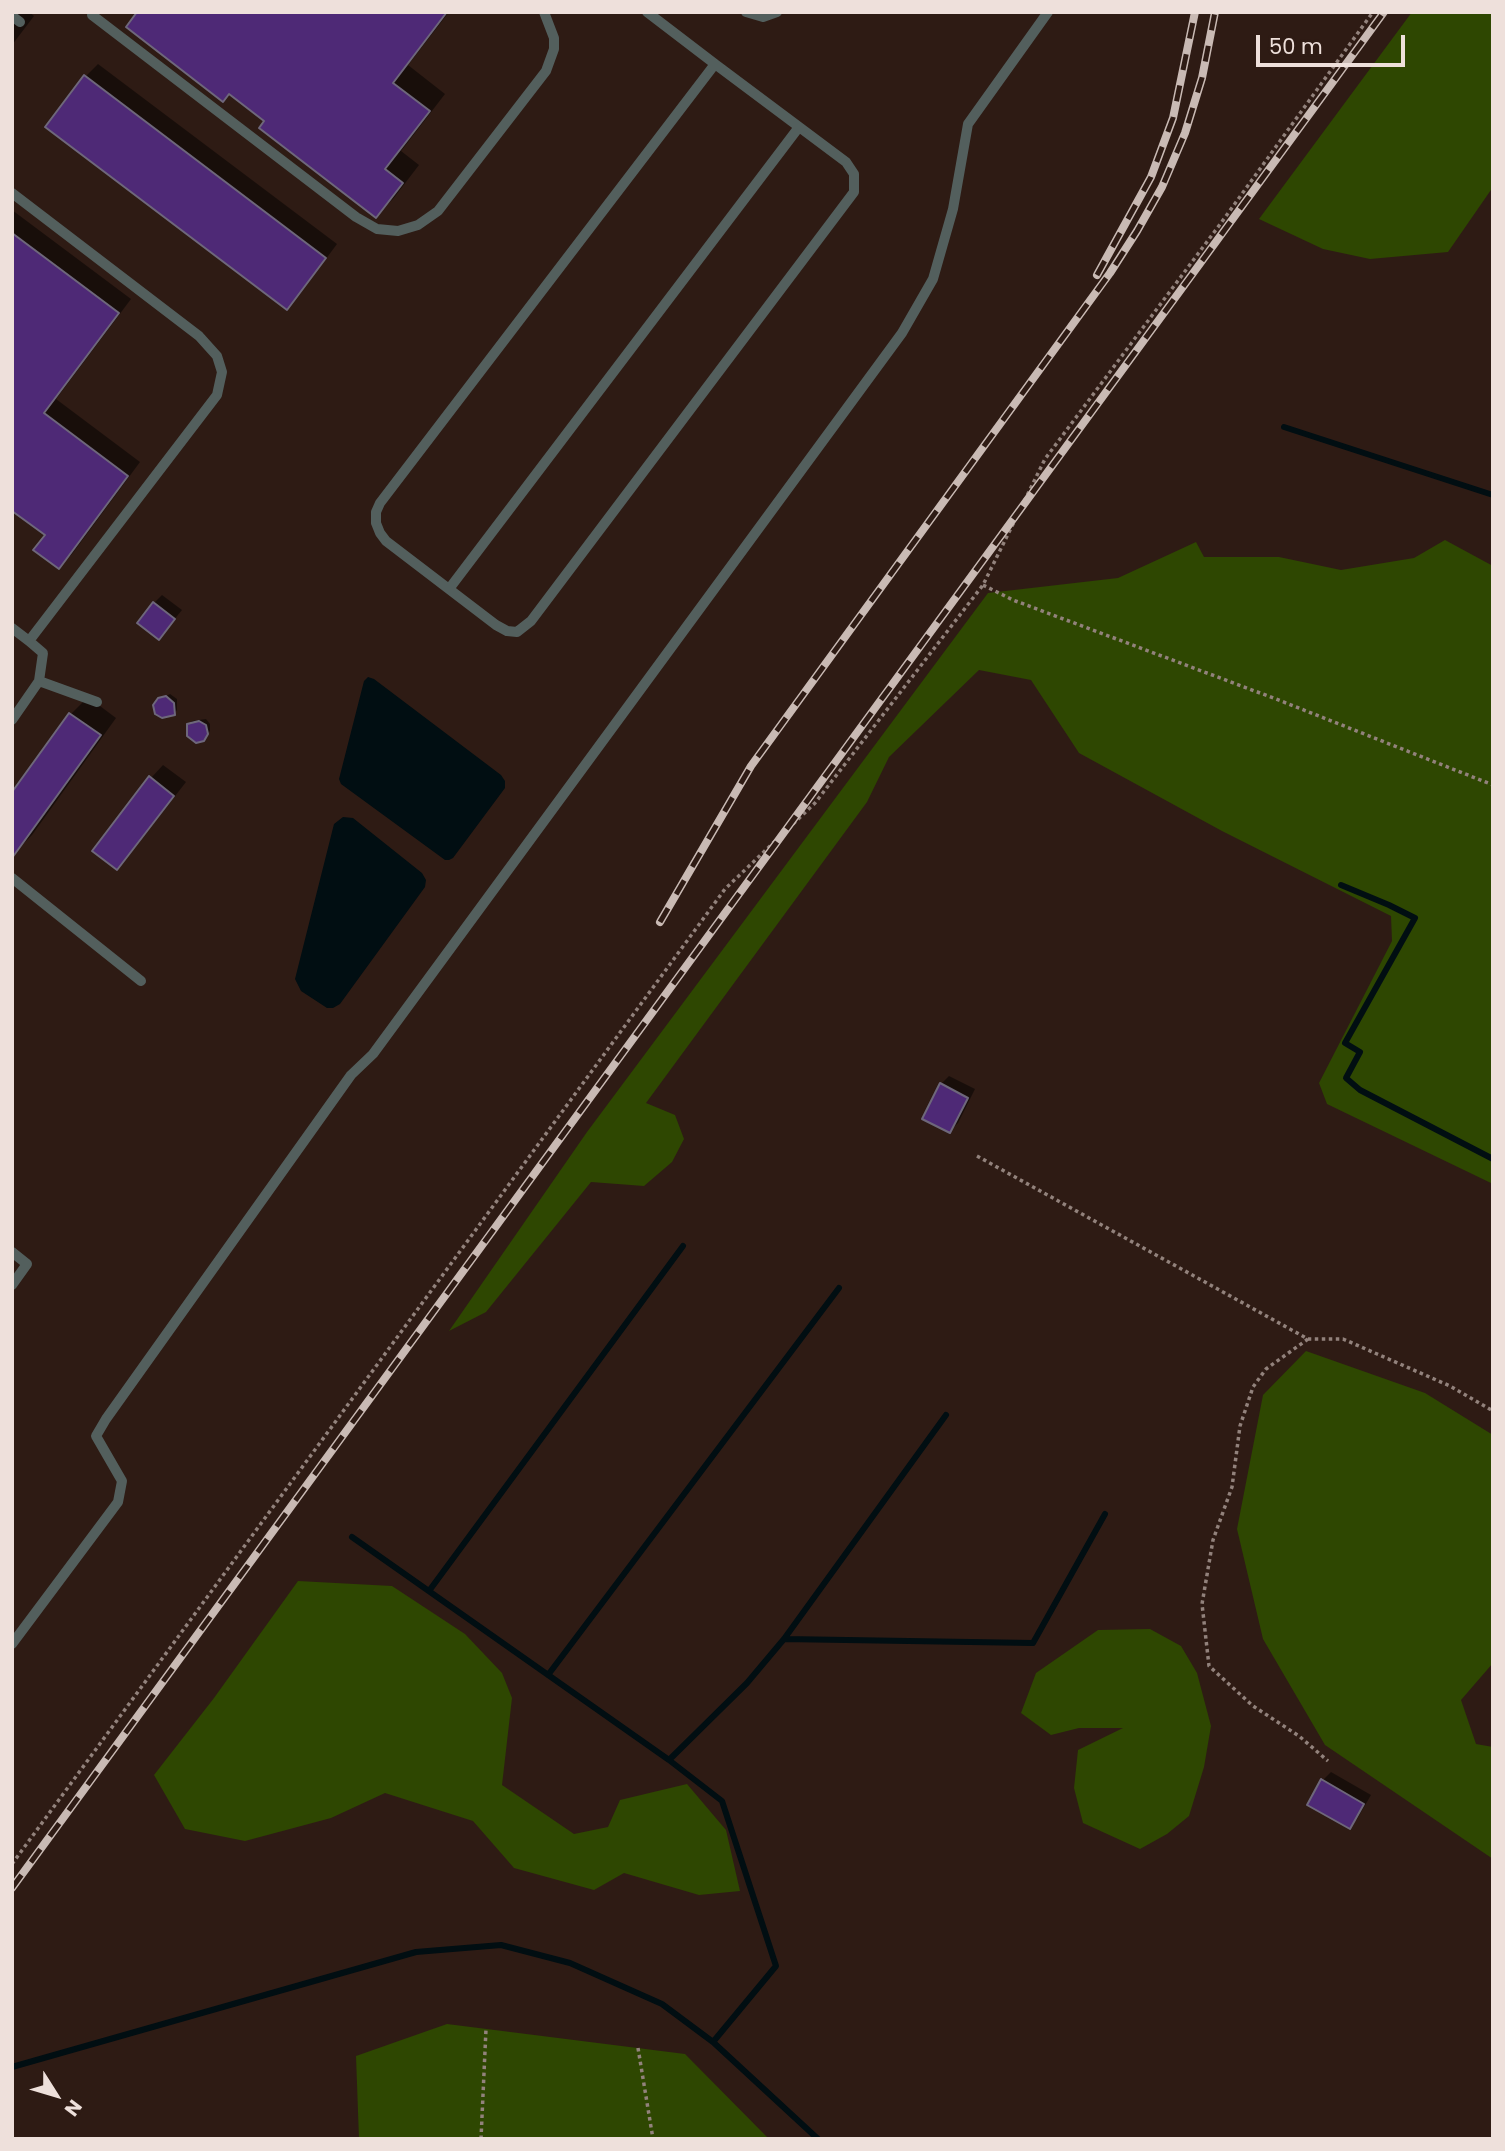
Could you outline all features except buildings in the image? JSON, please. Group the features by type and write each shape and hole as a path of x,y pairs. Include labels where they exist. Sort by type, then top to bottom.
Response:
{"lane":[{"path":"94,12 92,15 356,217 377,229 398,231 418,225 438,211 546,71 554,49 554,38 544,12"},
{"path":"647,12 850,167 855,183 850,200 539,610 523,630 512,633 496,625 386,541 376,523 376,512 380,503 715,64"},
{"path":"746,12 763,17 777,12"},
{"path":"12,1644 118,1502 122,1481 96,1436 106,1419 351,1074 373,1054 902,333 933,278 953,209 968,124 1048,12"},
{"path":"449,589 799,127"},
{"path":"12,193 207,342 217,356 222,372 217,395 29,641"},
{"path":"12,628 43,653 39,681 12,720"},
{"path":"39,681 97,702"},
{"path":"12,878 141,981"},
{"path":"12,1252 27,1264 12,1285"}],"path":[{"path":"12,1864 726,889 815,803 983,585 1045,459 1221,223 1373,12"},
{"path":"983,585 1013,600 1276,699 1493,785"},
{"path":"977,1156 1308,1339 1343,1339 1450,1386 1493,1411"},
{"path":"1308,1339 1266,1369 1253,1387 1240,1426 1232,1487 1213,1541 1202,1604 1209,1666 1253,1706 1299,1736 1328,1761"},
{"path":"481,2139 486,2029"},
{"path":"638,2048 653,2139"}],"green space":[{"path":"1412,12 1493,12 1493,187 1448,252 1370,259 1323,249 1259,219"},
{"path":"1445,540 1493,566 1493,1184 1327,1104 1319,1083 1392,941 1391,916 1222,831 1079,753 1031,680 979,670 889,757 867,802 646,1103 675,1115 684,1139 672,1162 644,1186 591,1182 486,1312 449,1331 587,1132 988,593 1118,578 1196,542 1204,557 1279,557 1341,570 1414,558"},
{"path":"1306,1351 1425,1393 1493,1435 1493,1663 1461,1700 1476,1744 1493,1747 1493,1859 1325,1745 1263,1639 1237,1529 1263,1395"},
{"path":"298,1581 392,1586 465,1634 502,1673 512,1698 502,1785 574,1834 608,1827 620,1800 687,1784 726,1830 740,1891 699,1895 624,1873 594,1890 514,1868 473,1821 385,1793 331,1818 245,1841 185,1829 154,1775 214,1698"},
{"path":"1150,1629 1181,1646 1197,1673 1211,1726 1204,1767 1189,1816 1167,1834 1140,1849 1083,1823 1074,1788 1078,1750 1123,1728 1079,1728 1051,1735 1021,1713 1036,1673 1098,1630"},
{"path":"447,2024 685,2054 769,2139 359,2139 356,2056"}],"shaded area":[{"path":"368,677 501,775 505,781 505,788 449,860 445,860 341,784 339,779 364,681"},
{"path":"343,817 353,818 422,873 426,880 425,887 340,1004 327,1008 301,991 295,979 334,824"}],"waterway":[{"path":"1284,427 1493,495"},
{"path":"1341,885 1415,918 1345,1043 1360,1052 1346,1078 1360,1090 1493,1159"},
{"path":"429,1591 683,1246"},
{"path":"548,1675 839,1288"},
{"path":"669,1760 747,1683 784,1639 946,1415"},
{"path":"784,1639 1033,1643 1105,1514"},
{"path":"352,1537 669,1760 722,1801 776,1966 713,2042"},
{"path":"12,2067 416,1952 501,1945 570,1963 662,2004 713,2042 818,2139"}],"railway":[{"path":"1097,275 1151,177 1173,118 1195,12"},
{"path":"660,922 751,766 1110,273 1137,231 1162,187 1185,133 1202,78 1215,12"},
{"path":"12,1888 1384,12"}]}
